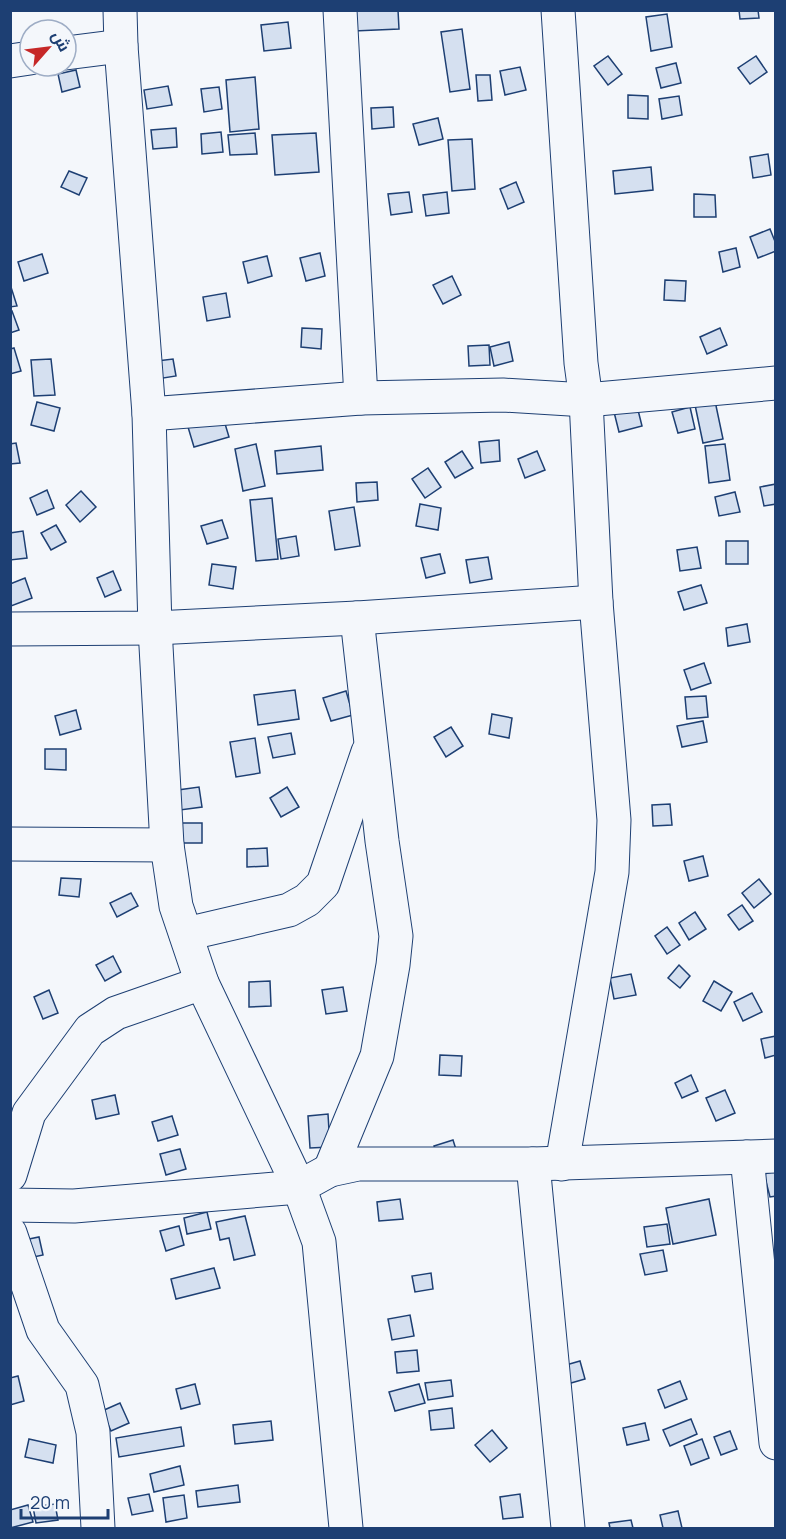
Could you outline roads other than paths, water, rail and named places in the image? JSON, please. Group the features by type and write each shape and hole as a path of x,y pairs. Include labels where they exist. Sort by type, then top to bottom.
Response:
{"street":[{"path":"120,10 149,414 155,628 167,845 176,906 202,983 299,1187 319,1242 346,1528"},
{"path":"340,10 361,398"},
{"path":"558,10 581,363 586,400 596,602 614,820 612,872 548,1164 568,1528"},
{"path":"78,51 121,46"},
{"path":"149,414 361,398 503,395 586,400 776,383"},
{"path":"10,629 155,628 357,618 596,602"},
{"path":"330,1170 376,1056 393,965 396,936 382,841 357,618"},
{"path":"186,934 289,910 307,900 323,884 371,744"},
{"path":"10,843 167,845"},
{"path":"10,1175 29,1113 90,1030 116,1014 202,983"},
{"path":"10,1205 74,1206 299,1187 330,1170 358,1164 548,1164 761,1156 776,1443"},
{"path":"10,1233 43,1330 82,1385 93,1432 98,1528"}]}
